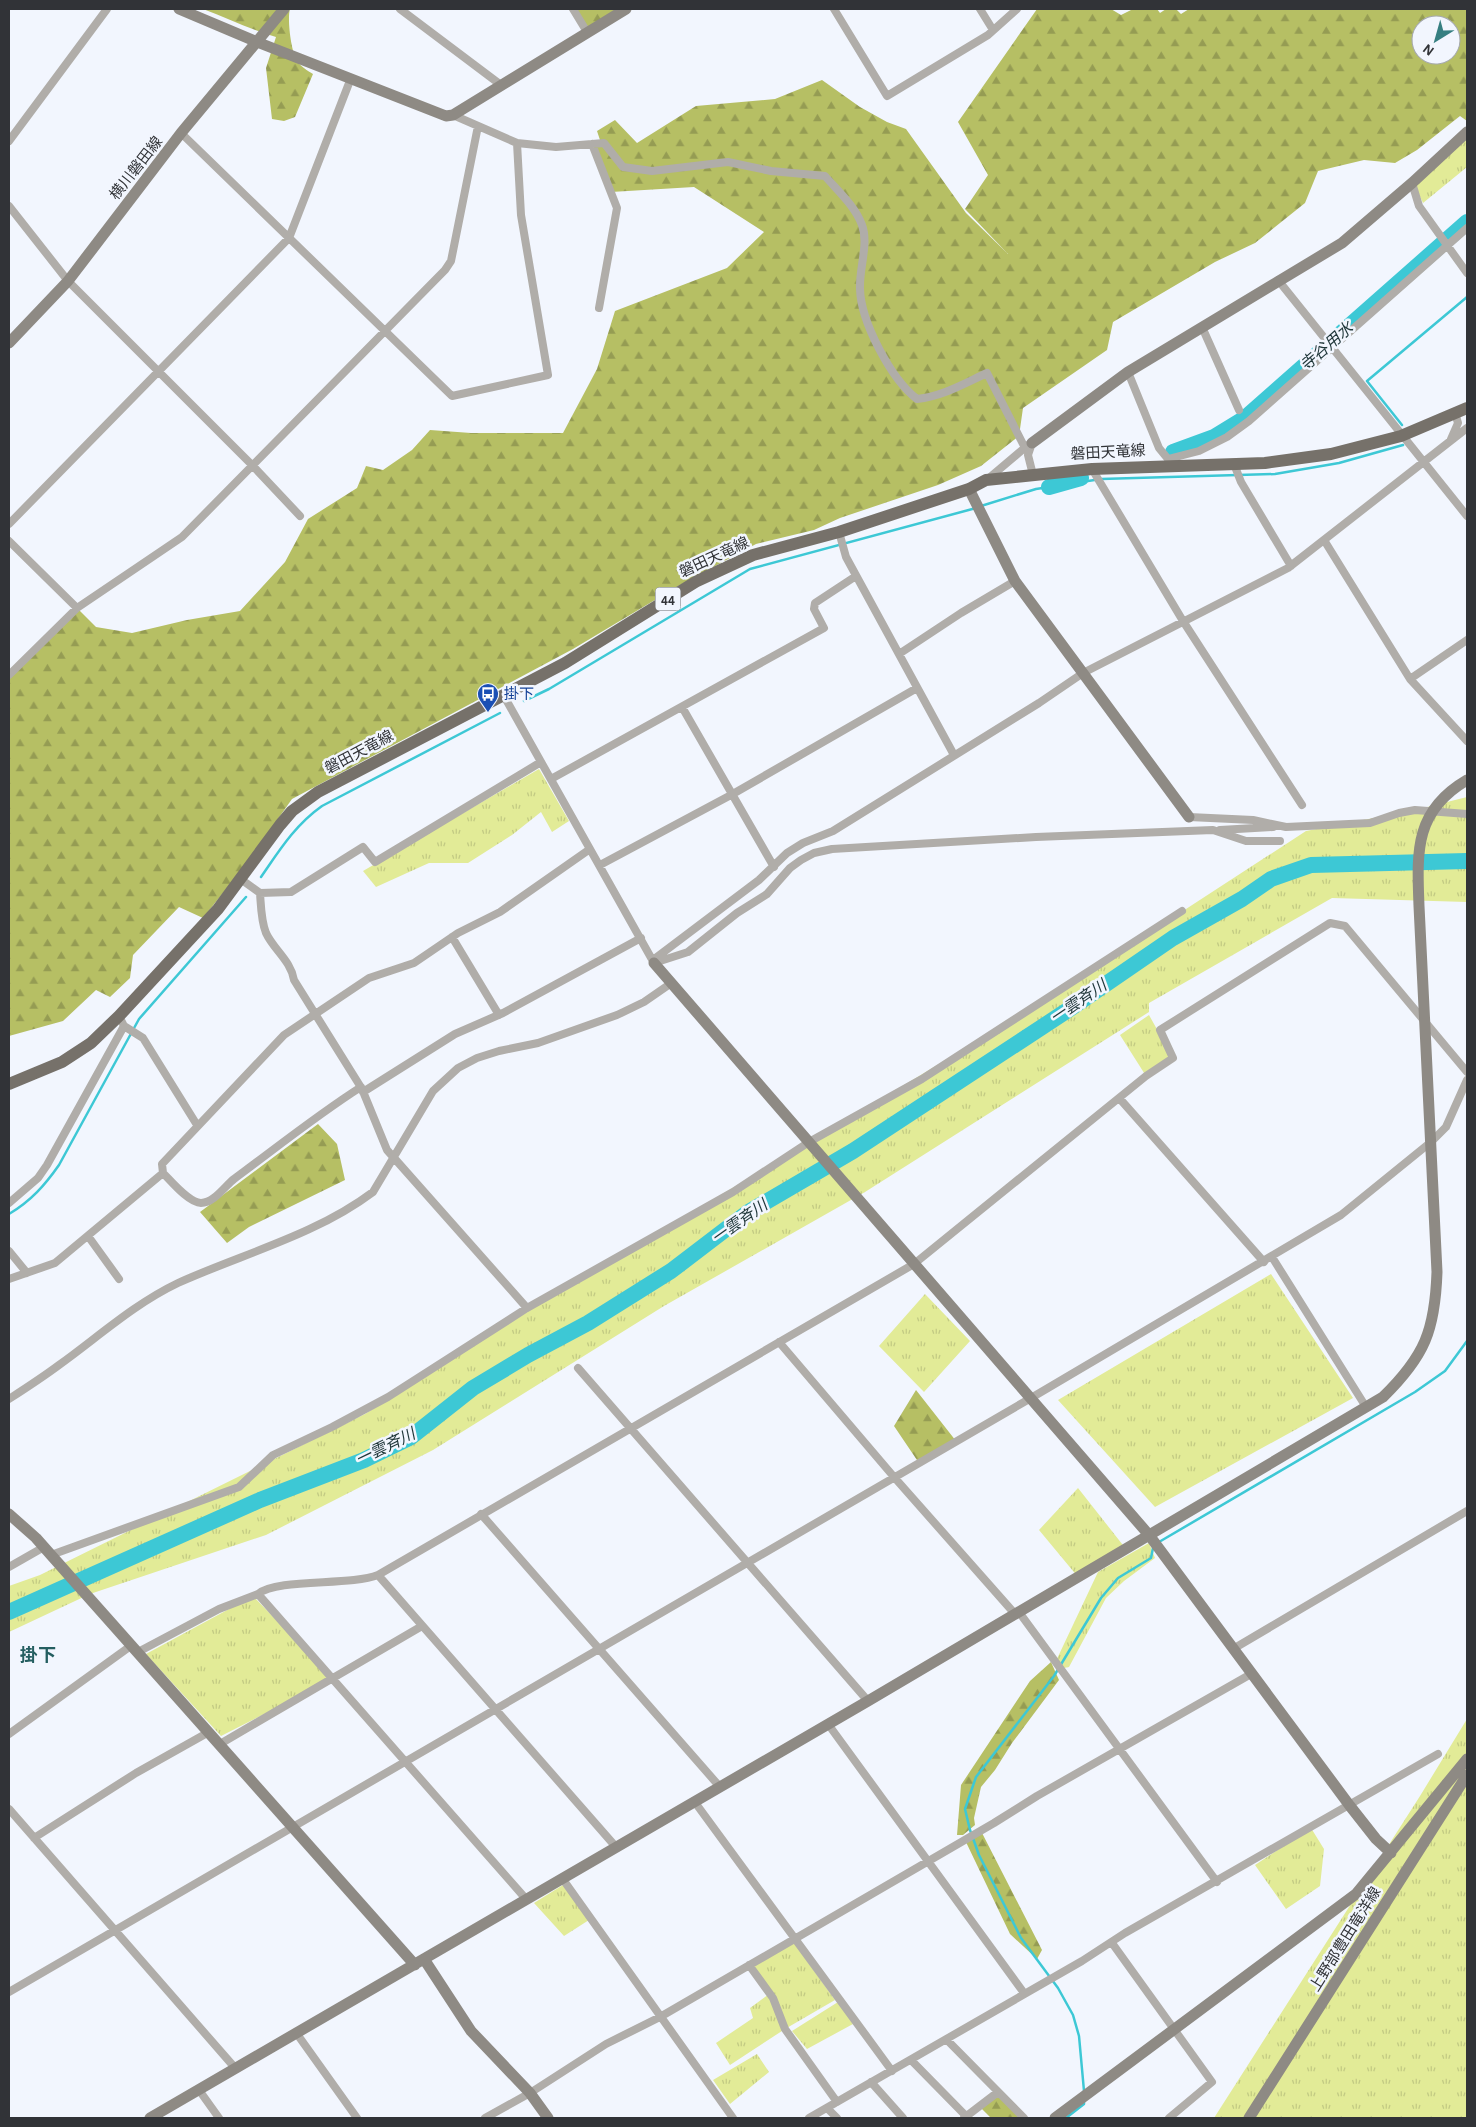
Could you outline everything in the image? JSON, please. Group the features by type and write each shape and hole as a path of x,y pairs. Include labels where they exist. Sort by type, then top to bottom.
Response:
{"main road":[{"name":"磐田天竜線","path":"9,1084 62,1062 123,1023 242,880 280,825 302,802 565,662 697,581 753,555 839,532 969,488 986,480 1092,468 1168,462 1264,463 1331,454 1401,436 1467,408"}],"street":[{"path":"9,142 107,9"},
{"path":"179,9 257,42 446,116 453,115 626,9"},
{"name":"横川磐田線","path":"9,343 68,281 181,133 284,9"},
{"path":"400,9 501,85"},
{"path":"573,9 588,32"},
{"path":"834,9 887,96 994,30 1017,9"},
{"path":"980,9 994,30"},
{"path":"9,524 289,238 351,78"},
{"path":"453,115 517,143 556,148 604,143 623,167 652,171 728,162 771,171 825,176 856,212 862,224 864,248 860,291 866,318 884,356 907,392 916,399 933,397 947,393 987,372 1029,445 1028,455 1033,474"},
{"path":"9,675 77,608 182,537 445,270 451,261 478,126"},
{"path":"986,480 1029,445 1128,372 1342,243 1412,184 1467,132"},
{"path":"181,133 383,332 452,396 548,375 521,215 517,143"},
{"path":"592,144 617,208 599,308"},
{"path":"1412,184 1420,206 1467,273"},
{"path":"9,206 68,281 300,516"},
{"path":"1128,372 1159,448 1168,462 1199,451 1227,437 1249,422 1467,228"},
{"path":"1278,280 1401,436 1467,516"},
{"path":"1202,326 1239,410"},
{"path":"1449,443 1458,423 1455,414"},
{"path":"653,961 774,867 787,853 803,843 834,831 1040,703 1082,673 1291,566 1467,428"},
{"path":"1234,464 1240,482 1291,566"},
{"path":"1092,468 1183,622 1302,805"},
{"path":"969,488 1015,581 1189,817 1253,820 1286,827"},
{"path":"839,532 846,557 954,755"},
{"path":"1324,540 1410,679 1467,741"},
{"path":"9,541 77,608"},
{"path":"551,779 824,628 814,610 815,604 856,576"},
{"path":"899,654 961,613 1015,581"},
{"path":"1410,679 1467,640"},
{"path":"600,866 917,688"},
{"path":"504,696 653,961 670,984 1149,1535 1350,1806 1376,1839 1391,1853"},
{"path":"682,707 774,867"},
{"path":"242,880 260,893 291,892 363,847 375,862 541,762"},
{"path":"150,2118 868,1701 1383,1397 1412,1367 1422,1350 1436,1306 1438,1272 1417,865 1422,830 1432,812 1448,793 1467,780"},
{"path":"653,961 688,952 736,913 767,894 790,868 814,853 832,849 1370,824 1399,813 1415,810 1467,814"},
{"path":"1213,830 1246,840 1280,841"},
{"path":"590,849 500,912 452,937 414,963 369,978 284,1035 162,1164 163,1173 192,1200 201,1203 210,1200 232,1181 362,1090 455,1034 499,1015 641,938"},
{"path":"260,893 262,917 266,933 292,970 294,980 313,1014 362,1090 387,1150 527,1308"},
{"path":"9,1567 51,1554 239,1487 273,1455 332,1427 388,1397 527,1308 733,1192 809,1142 922,1079 1182,911"},
{"path":"9,1734 135,1648 219,1609 258,1594 263,1590 299,1584 367,1579 378,1574 914,1264 1120,1099 1146,1076 1173,1058 1160,1030 1330,923 1345,926 1467,1072"},
{"path":"452,937 499,1015"},
{"path":"9,1399 58,1366 143,1302 178,1284 300,1233 352,1207 373,1192 433,1092 458,1068 476,1058 538,1043 617,1015 644,1002 670,984"},
{"path":"9,1203 38,1178 47,1165 123,1023 143,1038 197,1125"},
{"path":"9,1992 114,1929 405,1762 494,1708 748,1563 1264,1262 1340,1215 1431,1142 1446,1127 1467,1080"},
{"path":"1120,1099 1264,1262"},
{"path":"9,1279 55,1263 163,1173"},
{"path":"88,1236 119,1279"},
{"path":"9,1251 27,1273"},
{"path":"1272,1257 1366,1407"},
{"path":"779,1342 894,1477 1017,1613 1217,1882"},
{"path":"578,1368 868,1701"},
{"path":"1233,1649 1467,1511"},
{"path":"9,1514 51,1554 292,1826 419,1962 471,2031 530,2093 548,2118"},
{"path":"481,1514 720,1787"},
{"path":"378,1574 616,1847"},
{"path":"258,1594 526,1899"},
{"path":"220,1744 422,1626"},
{"path":"487,2118 606,2044 660,2016 749,1965 994,1824 1037,1796 1251,1674"},
{"path":"828,1724 1024,1993"},
{"path":"34,1838 136,1773 209,1732"},
{"path":"809,2118 947,2040 1112,1943 1125,1933 1438,1754"},
{"path":"1055,2118 1356,1894 1467,1759"},
{"name":"上野部豊田竜洋線","path":"1249,2118 1467,1775"},
{"path":"694,1801 892,2071"},
{"path":"9,1809 236,2068"},
{"path":"562,1878 733,2118"},
{"path":"1112,1943 1212,2082 1169,2118"},
{"path":"749,1965 773,1998 785,2029 837,2102"},
{"path":"297,2034 357,2118"},
{"path":"947,2040 1024,2118"},
{"path":"911,2060 965,2117 998,2092"},
{"path":"871,2082 903,2118"},
{"path":"199,2090 219,2118"},
{"path":"827,2108 837,2118"}],"green space":[{"path":"203,9 290,9 289,27 295,56 300,65 313,74 295,117 284,121 272,119 266,68 276,37"},
{"path":"576,9 625,9 585,28"},
{"path":"1037,9 1111,9 1121,15 1133,9 1157,9 1160,13 1166,9 1176,9 1181,14 1189,9 1467,9 1467,121 1460,116 1417,150 1395,163 1364,160 1318,171 1305,203 1255,243 1215,262 1113,322 1107,350 1023,408 1019,436 981,466 938,485 840,518 814,530 756,544 680,585 573,649 292,799 246,864 203,918 179,907 133,955 130,978 110,997 96,990 63,1021 9,1036 9,675 77,608 96,627 132,633 187,620 240,611 285,562 308,519 357,488 366,466 383,470 412,450 430,430 471,433 563,433 597,369 615,311 727,268 764,232 694,187 611,192 592,144 601,143 597,131 615,120 637,143 696,106 775,99 822,80 860,107 887,122 906,129 966,213 1008,254 965,209 988,175 958,122"},
{"path":"1467,138 1467,167 1423,203 1415,186"},
{"path":"539,769 569,821 552,832 541,812 512,835 468,863 429,863 376,887 363,871"},
{"path":"1467,797 1467,902 1332,898 1149,1003 1149,1012 865,1192 664,1306 433,1450 266,1535 90,1594 9,1632 9,1586 40,1575 365,1414 589,1273 832,1129 1080,978 1306,831 1415,810"},
{"path":"1149,1015 1173,1058 1146,1076 1120,1035"},
{"path":"318,1124 337,1144 345,1180 249,1227 227,1243 200,1212"},
{"path":"1271,1274 1353,1398 1155,1507 1058,1400"},
{"path":"925,1294 970,1341 924,1392 879,1346"},
{"path":"916,1390 956,1441 919,1463 894,1426"},
{"path":"1078,1488 1126,1549 1078,1577 1039,1530"},
{"path":"1149,1543 1155,1558 1124,1581 1106,1598 1069,1667 1064,1668 1055,1663 1098,1572"},
{"path":"253,1596 333,1679 221,1736 146,1654"},
{"path":"1051,1662 1059,1680 981,1787 974,1818 975,1825 963,1835 957,1835 961,1785 1030,1681"},
{"path":"1467,1719 1467,2118 1214,2118 1420,1796"},
{"path":"1311,1828 1324,1849 1320,1886 1286,1909 1255,1865"},
{"path":"981,1831 1042,1950 1037,1959 1010,1934 965,1840"},
{"path":"563,1885 589,1920 564,1936 534,1903"},
{"path":"792,1940 835,2000 785,2029 730,2065 716,2043 753,2018 750,2008 769,1994 749,1965"},
{"path":"838,2002 853,2024 807,2049 792,2031"},
{"path":"757,2054 769,2072 730,2104 713,2080"},
{"path":"998,2092 1022,2118 991,2118 979,2106"}],"waterway":[{"name":"寺谷用水","path":"1173,452 1214,437 1245,418 1467,222"},
{"path":"1402,425 1367,381 1467,297"},
{"path":"981,506 1036,489 1101,479 1275,474 1339,463 1403,445"},
{"name":"寺谷用水","path":"1049,487 1081,478"},
{"path":"524,701 549,689 750,569 976,508"},
{"path":"261,877 296,830 312,813 322,806 500,713"},
{"name":"一雲斉川","path":"9,1612 260,1500 364,1460 411,1437 473,1388 528,1355 588,1323 671,1271 747,1213 853,1151 1071,1008 1173,938 1242,899 1271,879 1311,865 1467,861"},
{"path":"9,1214 37,1192 59,1165 139,1019 246,897"},
{"path":"1159,1542 1415,1392 1445,1371 1467,1341"},
{"path":"1084,2091 1079,2036 1073,2015 1058,1988 1021,1938 979,1855 965,1809 976,1777 1054,1676 1101,1598 1118,1578 1151,1558 1153,1548"},
{"path":"1066,2118 1084,2104 1084,2101"}],"place":[{"name":"掛下","path":"488,713"}],"district":[{"name":"掛下","path":"38,1655"}]}
